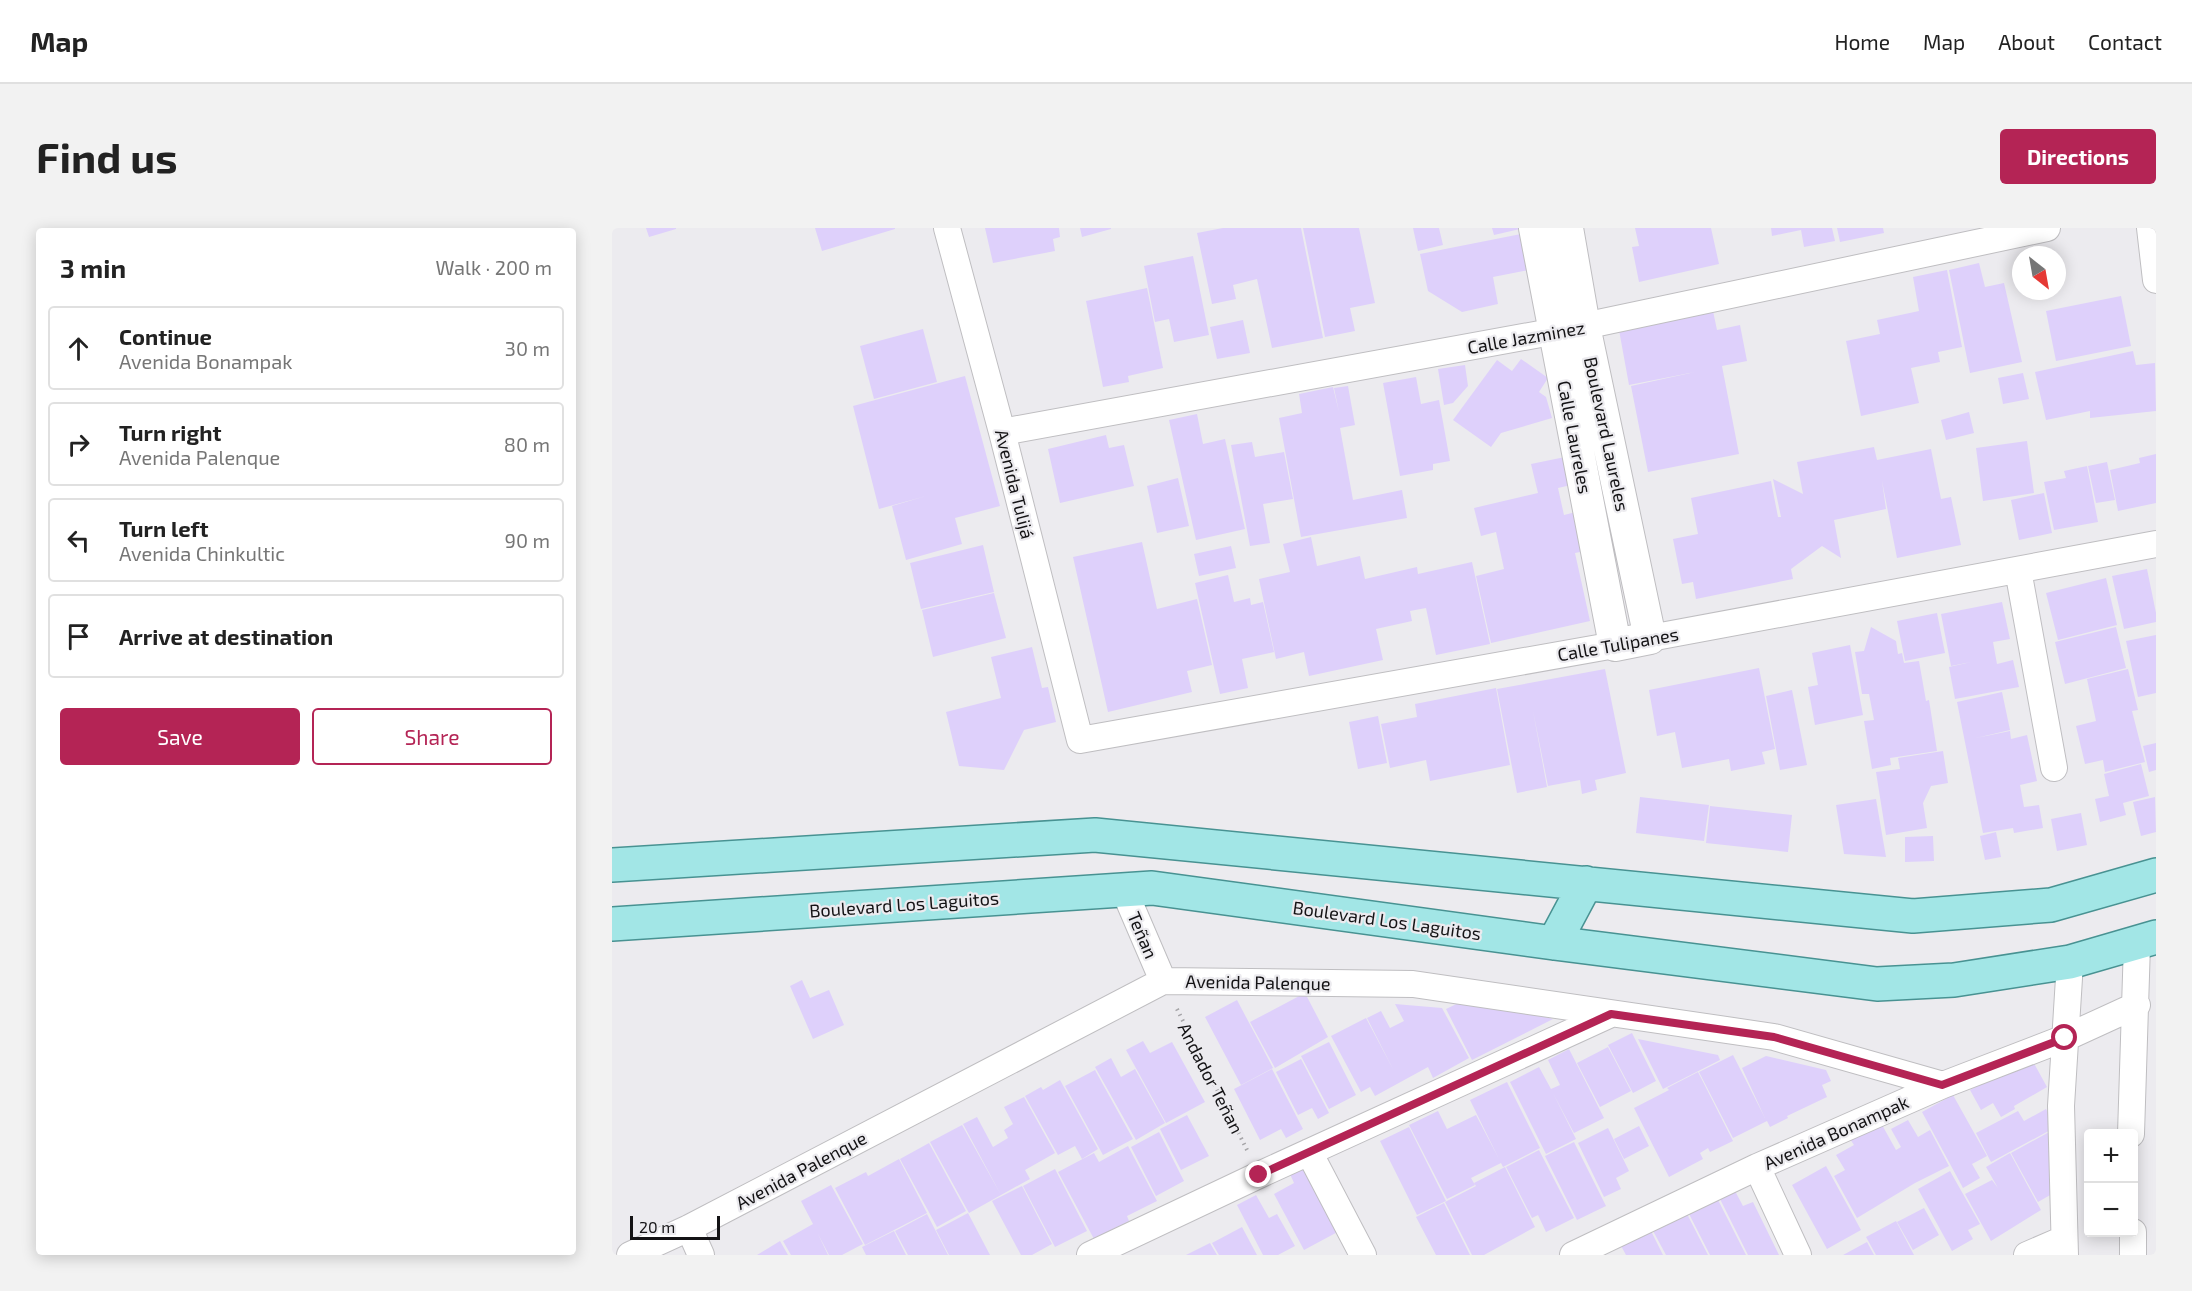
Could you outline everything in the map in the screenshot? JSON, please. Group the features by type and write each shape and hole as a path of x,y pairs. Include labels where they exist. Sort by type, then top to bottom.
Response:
{"main road":[{"path":"612,865 1095,835 1914,916 2051,905 2156,875"},
{"path":"1554,943 1586,883"},
{"name":"Boulevard Los Laguitos","path":"612,924 1152,888 1877,984 1954,980 2070,962 2146,940"}],"street":[{"name":"Avenida Tulijá","path":"947,228 1002,432 1080,740"},
{"name":"Calle Laureles","path":"1534,228 1569,329 1615,645"},
{"name":"Boulevard Laureles","path":"1567,228 1569,329 1650,638"},
{"name":"Calle Jazminez","path":"1002,432 1569,329 2047,228"},
{"path":"2150,228 2156,280"},
{"name":"Calle Tulipanes","path":"1080,740 1615,645 2156,544"},
{"path":"2018,570 2054,768"},
{"name":"Teñan","path":"1124,890 1162,981"},
{"path":"2132,1129 2137,1005 2146,940"},
{"path":"2027,1255 2064,1247 2061,1106 2070,962"},
{"name":"Avenida Palenque","path":"630,1255 689,1228 1162,981 1413,984 1774,1037 1942,1085"},
{"name":"Avenida Bonampak","path":"1573,1255 1757,1167 1942,1085 2065,1038 2137,1005"},
{"path":"1090,1255 1611,1014"},
{"path":"1309,1152 1363,1255"},
{"path":"1757,1167 1798,1255"},
{"path":"689,1228 701,1255"},
{"path":"2133,1237 2133,1255"}],"path":[{"name":"Andador Teñan","path":"1162,981 1259,1175"}],"building":[{"path":"646,228 676,228 676,229 649,237"},
{"path":"815,228 895,228 895,229 822,251"},
{"path":"985,228 1059,228 1060,237 1053,239 1055,251 993,263"},
{"path":"1080,228 1111,228 1111,229 1082,237"},
{"path":"1223,228 1301,228 1323,338 1272,348 1257,279 1233,285 1236,299 1212,304 1197,233"},
{"path":"1303,228 1359,228 1375,303 1350,308 1355,331 1325,337"},
{"path":"1413,228 1439,228 1443,245 1418,251"},
{"path":"1492,228 1520,228 1520,229 1494,235"},
{"path":"1635,228 1711,228 1719,264 1639,282 1632,247 1639,246"},
{"path":"1771,228 1832,228 1835,241 1804,247 1801,230 1772,236"},
{"path":"1837,228 1883,228 1884,233 1840,242"},
{"path":"1526,233 1534,269 1493,277 1498,304 1462,312 1428,291 1420,254"},
{"path":"1193,256 1209,335 1174,342 1169,319 1155,322 1144,266"},
{"path":"1979,263 1985,287 2004,283 2022,362 1970,373 1949,270"},
{"path":"1947,270 1962,347 1938,352 1940,362 1911,368 1919,403 1861,416 1846,341 1880,334 1877,320 1919,311 1913,277"},
{"path":"1147,288 1163,368 1128,376 1129,382 1103,387 1086,301"},
{"path":"2121,296 2131,346 2056,361 2046,311"},
{"path":"1713,311 1717,330 1740,325 1747,361 1722,366 1739,454 1648,472 1631,386 1695,372 1629,385 1619,330"},
{"path":"1243,320 1250,353 1217,359 1210,327"},
{"path":"923,329 937,382 874,399 860,346"},
{"path":"2133,351 2136,365 2155,363 2156,411 2090,418 2090,411 2046,420 2035,372"},
{"path":"1521,359 1548,378 1539,392 1546,397 1552,418 1501,433 1491,447 1453,420 1497,360 1512,371"},
{"path":"1465,365 1468,386 1453,403 1444,405 1438,369"},
{"path":"2023,373 2029,399 2003,404 1998,378"},
{"path":"965,376 1000,506 955,518 962,544 906,560 892,506 926,496 879,509 853,406"},
{"path":"1416,377 1421,404 1439,400 1450,461 1433,464 1433,470 1400,476 1383,383"},
{"path":"1348,386 1355,425 1340,428 1353,500 1402,490 1407,518 1301,537 1279,418 1302,413 1299,394 1333,387 1339,412 1334,388"},
{"path":"1969,412 1974,433 1946,440 1941,420"},
{"path":"1197,414 1203,444 1225,439 1245,529 1196,540 1169,420"},
{"path":"1106,435 1109,448 1124,445 1134,486 1060,503 1048,449"},
{"path":"2027,441 2034,493 1983,501 1976,448"},
{"path":"1252,442 1255,457 1284,452 1293,499 1263,504 1270,543 1250,546 1231,445"},
{"path":"1874,447 1877,460 1931,449 1941,499 1951,497 1961,545 1897,558 1882,481 1886,509 1834,520 1841,558 1822,546 1791,569 1793,579 1696,599 1693,582 1682,584 1673,539 1698,534 1691,498 1771,481 1778,517 1781,517 1773,479 1803,494 1797,462"},
{"path":"2156,454 2156,503 2118,511 2110,470 2140,463 2139,458"},
{"path":"1565,457 1571,485 1558,488 1564,515 1576,512 1585,551 1575,553 1590,621 1491,643 1476,576 1504,569 1496,532 1481,536 1474,508 1538,493 1531,464"},
{"path":"2107,462 2115,500 2096,503 2088,466"},
{"path":"2087,466 2098,522 2054,530 2044,482 2066,478 2064,471"},
{"path":"1178,478 1189,526 1157,533 1147,486"},
{"path":"2044,493 2052,533 2019,540 2011,500"},
{"path":"1311,537 1317,566 1360,556 1365,579 1417,567 1418,574 1472,562 1490,644 1436,655 1426,608 1410,611 1412,621 1376,629 1383,660 1309,676 1304,652 1276,659 1259,579 1290,572 1283,544"},
{"path":"1142,542 1157,609 1197,599 1212,665 1187,671 1192,692 1108,712 1073,557"},
{"path":"983,545 994,592 921,609 910,563"},
{"path":"1231,546 1236,568 1199,576 1194,554"},
{"path":"2147,569 2156,622 2124,629 2112,576"},
{"path":"1228,575 1234,602 1250,598 1251,605 1263,602 1274,652 1242,659 1248,688 1220,694 1195,583"},
{"path":"2106,578 2117,625 2058,640 2046,593"},
{"path":"994,593 1006,638 933,657 922,610"},
{"path":"2002,602 2010,639 1993,642 1997,664 2013,660 2019,687 1955,699 1949,667 1971,662 1951,666 1941,614"},
{"path":"1937,613 1945,653 1905,661 1897,621"},
{"path":"1871,627 1896,641 1898,654 1902,653 1904,663 1919,661 1926,701 1929,700 1937,751 1890,758 1891,765 1872,769 1864,721 1874,720 1869,694 1862,694 1855,652 1864,651"},
{"path":"2116,627 2126,668 2065,684 2055,642"},
{"path":"2156,635 2156,693 2138,697 2126,641"},
{"path":"1850,645 1863,715 1815,725 1808,687 1818,685 1812,653"},
{"path":"1032,647 1042,688 1048,687 1056,722 1024,730 1004,770 959,766 946,712 1001,698 991,657"},
{"path":"1759,668 1775,749 1762,752 1765,764 1731,771 1729,759 1682,768 1675,732 1657,736 1649,690"},
{"path":"1605,669 1626,773 1595,780 1597,790 1582,794 1580,780 1548,786 1533,711 1547,787 1517,793 1497,689"},
{"path":"2128,669 2138,710 2132,711 2145,762 2105,772 2103,760 2085,764 2076,726 2096,721 2087,679"},
{"path":"1496,688 1510,765 1430,781 1426,760 1390,768 1381,724 1417,717 1415,704"},
{"path":"1792,690 1807,765 1780,770 1766,696"},
{"path":"2002,692 2010,730 1976,738 2010,731 2011,739 2027,735 2037,781 2020,785 2024,807 2039,805 2043,828 2014,833 2013,828 1983,833 1957,702"},
{"path":"1378,716 1387,763 1358,769 1349,722"},
{"path":"2156,743 2156,770 2149,772 2143,746"},
{"path":"1943,751 1948,783 1931,786 1923,803 1927,828 1886,835 1876,772 1900,769 1898,758"},
{"path":"2141,764 2149,796 2123,803 2126,815 2100,822 2095,799 2109,796 2104,774"},
{"path":"1640,797 1709,805 1704,841 1636,833"},
{"path":"2155,797 2156,832 2141,836 2133,802"},
{"path":"1876,799 1886,857 1844,854 1836,805"},
{"path":"1710,806 1792,815 1788,852 1706,843"},
{"path":"2081,813 2087,845 2057,851 2051,819"},
{"path":"1996,832 2001,857 1985,860 1980,836"},
{"path":"1933,836 1934,861 1905,862 1905,837"},
{"path":"802,980 810,998 829,990 844,1025 813,1039 790,986"},
{"path":"1305,993 1328,1037 1275,1068 1250,1022"},
{"path":"1471,997 1553,1019 1472,1060 1446,1009"},
{"path":"1237,1000 1273,1068 1241,1085 1205,1017"},
{"path":"1395,1004 1442,1008 1469,1058 1433,1078 1428,1067 1375,1096 1370,1087 1361,1092 1331,1036 1366,1018 1394,1071 1367,1018 1381,1011 1390,1028 1404,1021"},
{"path":"1632,1033 1656,1081 1633,1093 1608,1045"},
{"path":"1638,1039 1718,1055 1720,1060 1663,1089"},
{"path":"1143,1041 1150,1053 1172,1042 1205,1102 1166,1123 1126,1050"},
{"path":"1329,1042 1356,1095 1329,1109 1301,1056"},
{"path":"1608,1047 1631,1091 1600,1107 1577,1063"},
{"path":"1569,1049 1604,1118 1574,1133 1553,1093 1576,1139 1546,1154 1510,1082 1539,1067 1551,1089 1560,1085 1548,1060"},
{"path":"1733,1055 1765,1118 1742,1068 1766,1056 1826,1070 1831,1081 1822,1085 1827,1097 1787,1116 1788,1118 1770,1127 1767,1121 1733,1138 1699,1072"},
{"path":"1111,1058 1121,1077 1135,1069 1165,1123 1136,1140 1095,1067"},
{"path":"2031,1058 2047,1087 2014,1106 2015,1109 2001,1117 1993,1103 1981,1110 1970,1090 1991,1079 1992,1081"},
{"path":"1301,1059 1329,1113 1318,1119 1312,1108 1298,1115 1276,1072"},
{"path":"1272,1069 1303,1129 1286,1138 1281,1129 1260,1140 1234,1089"},
{"path":"1095,1070 1133,1139 1103,1155 1065,1086"},
{"path":"1698,1072 1733,1141 1710,1152 1708,1148 1700,1153 1703,1159 1669,1177 1634,1108"},
{"path":"1060,1080 1098,1149 1082,1159 1075,1146 1058,1155 1025,1096 1041,1087 1043,1090"},
{"path":"1507,1082 1540,1148 1503,1167 1501,1163 1471,1178 1475,1185 1447,1199 1409,1125 1438,1111 1447,1129 1476,1115 1499,1159 1470,1100"},
{"path":"1953,1095 1987,1156 1972,1164 1980,1178 1963,1188 1922,1112"},
{"path":"1024,1097 1055,1153 1025,1170 1030,1179 1001,1195 963,1124 977,1117 993,1147 1008,1138 1004,1130 1013,1124 1004,1107"},
{"path":"2046,1109 2056,1127 1991,1162 1976,1133 2018,1111 2024,1121"},
{"path":"1187,1115 1209,1156 1181,1170 1160,1129"},
{"path":"1908,1120 1918,1137 1930,1130 1949,1166 1915,1183 1857,1218 1834,1176 1845,1170 1836,1155 1854,1145 1850,1139 1881,1123 1896,1150 1901,1147 1891,1129"},
{"path":"962,1125 1001,1195 969,1213 930,1142"},
{"path":"1639,1126 1649,1146 1624,1159 1614,1139"},
{"path":"1409,1127 1446,1201 1417,1215 1380,1141"},
{"path":"1608,1128 1629,1171 1616,1178 1621,1189 1604,1197 1578,1143"},
{"path":"2051,1131 2052,1194 2038,1202 2011,1153"},
{"path":"1159,1132 1184,1181 1156,1196 1131,1147"},
{"path":"1574,1142 1606,1206 1577,1220 1545,1156"},
{"path":"929,1143 966,1211 937,1227 900,1159"},
{"path":"1128,1146 1157,1201 1127,1216 1129,1221 1094,1239 1058,1172 1094,1153 1099,1162"},
{"path":"1539,1150 1574,1218 1546,1232 1538,1215 1532,1218 1506,1167"},
{"path":"2010,1153 2041,1210 1991,1241 1965,1194 1992,1180 1998,1188 1986,1167"},
{"path":"899,1159 927,1213 865,1245 835,1188 866,1172 868,1176"},
{"path":"1311,1164 1345,1228 1304,1250 1274,1194 1294,1183 1290,1174"},
{"path":"1826,1166 1861,1230 1827,1249 1792,1185"},
{"path":"1505,1167 1535,1227 1484,1255 1472,1255 1445,1202"},
{"path":"1055,1169 1087,1231 1055,1247 1023,1186"},
{"path":"1950,1171 1980,1224 1968,1230 1973,1239 1952,1251 1918,1189"},
{"path":"831,1185 863,1244 842,1255 829,1255 818,1234 828,1255 791,1255 783,1241 813,1224 801,1201"},
{"path":"1022,1186 1052,1244 1032,1255 1021,1255 992,1201"},
{"path":"1735,1191 1743,1206 1753,1202 1779,1255 1748,1255 1720,1199"},
{"path":"1256,1195 1269,1218 1277,1214 1295,1246 1278,1255 1263,1255 1237,1205"},
{"path":"1716,1196 1746,1255 1710,1255 1687,1210"},
{"path":"1444,1203 1470,1255 1436,1255 1416,1217"},
{"path":"1924,1208 1939,1235 1913,1250 1897,1222"},
{"path":"1686,1212 1708,1255 1666,1255 1652,1229"},
{"path":"968,1213 990,1255 949,1255 936,1230"},
{"path":"927,1214 948,1255 908,1255 895,1231"},
{"path":"1896,1221 1914,1255 1876,1255 1866,1237"},
{"path":"1242,1227 1257,1255 1219,1255 1212,1243"},
{"path":"1650,1229 1663,1255 1626,1255 1620,1244"},
{"path":"894,1231 906,1255 866,1255 862,1247"},
{"path":"780,1241 788,1255 757,1255"},
{"path":"1867,1242 1874,1255 1843,1255"},
{"path":"1210,1243 1217,1255 1186,1255"}],"route":[{"path":"1259,1175 1611,1014 1774,1037 1942,1085 2065,1038"}]}
